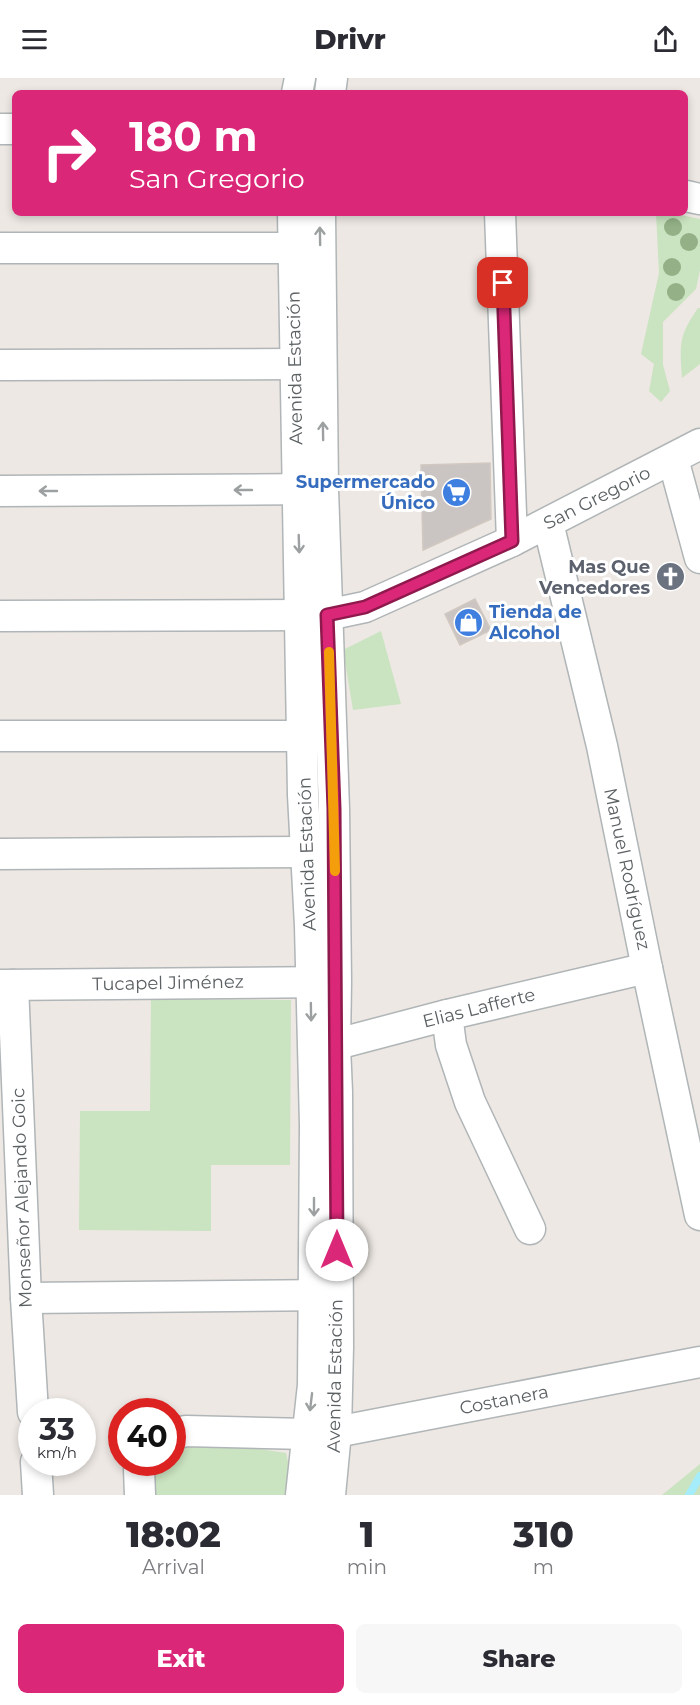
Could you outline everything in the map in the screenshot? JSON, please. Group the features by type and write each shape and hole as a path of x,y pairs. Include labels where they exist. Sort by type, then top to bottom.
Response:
{"street":[{"name":"Avenida Estación","path":"293,216 296,364 310,489"},
{"name":"Avenida Estación","path":"320,216 310,489 314,615 334,809 324,982 324,1048 315,1125 326,1294 322,1433 330,1495"},
{"path":"500,216 512,541"},
{"path":"0,248 293,248"},
{"path":"0,364 296,364"},
{"name":"San Gregorio","path":"0,615 314,615 365,607 512,541 700,444"},
{"path":"673,459 700,558"},
{"path":"0,491 310,489"},
{"name":"Manuel Rodríguez","path":"548,523 602,746 700,1215"},
{"name":"Avenida Estación","path":"314,615 303,736 306,852 310,926 324,982"},
{"path":"0,736 303,736"},
{"path":"0,854 306,852"},
{"name":"Elias Lafferte","path":"324,1048 447,1015 647,968"},
{"name":"Tucapel Jiménez","path":"6,985 324,982"},
{"name":"Monseñor Alejando Goic","path":"6,985 32,1398"},
{"path":"447,1015 451,1045 470,1102 530,1229"},
{"path":"26,1298 326,1294"},
{"name":"Costanera","path":"186,1431 322,1433 700,1362"},
{"name":"Avenida Estación","path":"301,1495 322,1433"},
{"path":"37,1476 38,1495"},
{"path":"139,1476 140,1495"}],"green space":[{"path":"656,216 686,216 700,219 700,270 696,289 663,322 663,365 670,391 661,402 649,391 654,364 641,354 659,273"},
{"path":"700,308 700,364 682,378 682,341 687,326"},
{"path":"381,631 401,704 353,710 343,650"},
{"path":"151,999 291,1000 290,1165 211,1165 211,1231 79,1230 80,1111 150,1111"},
{"path":"194,1443 218,1443 286,1453 292,1480 291,1495 148,1495 154,1476 186,1476 186,1447"},
{"path":"700,1464 700,1495 662,1495"}],"building":[{"name":"Supermercado Único","path":"490,463 491,519 423,550 421,465"},
{"name":"Tienda de Alcohol","path":"475,599 491,630 460,645 445,614"}],"waterway":[{"path":"689,1495 700,1476"}],"slow traffic":[{"path":"329,652 335,871"}],"place":[{"name":"Supermercado Único","path":"456,492"},
{"name":"Mas Que Vencedores","path":"671,577"},
{"name":"Tienda de Alcohol","path":"468,622"}],"route":[{"path":"337,1250 334,809 327,615 365,607 512,541 503,283"}]}
